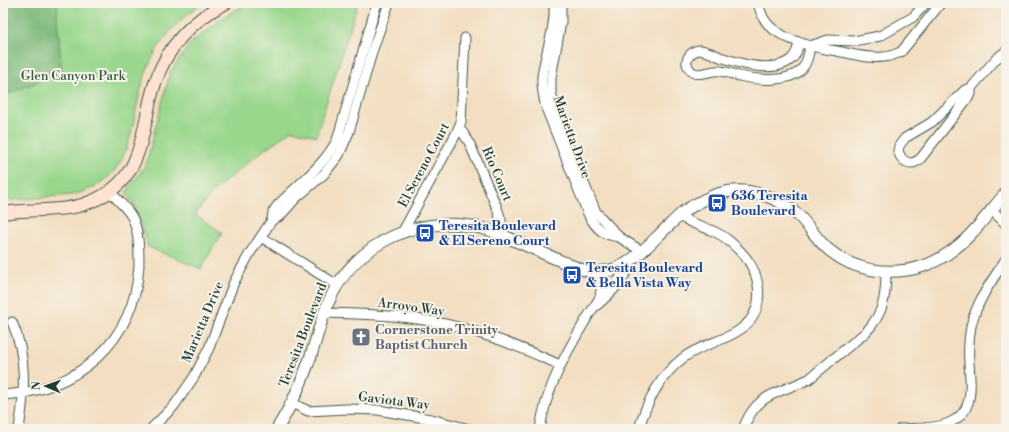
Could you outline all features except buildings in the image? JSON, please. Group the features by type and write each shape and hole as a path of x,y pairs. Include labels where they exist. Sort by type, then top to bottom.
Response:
{"main road":[{"path":"3,213 80,206 96,200 110,192 125,178 141,145 155,82 168,53 181,36 193,24 209,12 226,3"}],"street":[{"name":"Marietta Drive","path":"151,429 174,406 194,376 209,348 234,282 272,220 273,212 277,206 318,168 332,150 337,140 378,3"},
{"name":"Marietta Drive","path":"272,220 280,216 296,198 324,174 339,155 349,132 388,3"},
{"name":"Marietta Drive","path":"554,3 553,26 542,77 546,108 589,216 594,224 603,233 609,236 619,237"},
{"name":"Marietta Drive","path":"561,3 561,22 551,78 553,106 596,212 619,237 643,252"},
{"path":"758,3 765,22 773,29 799,42 826,50 862,56 883,57 892,56 901,52 941,3"},
{"path":"810,46 828,40 854,41 880,36 913,17 926,3"},
{"name":"El Sereno Court","path":"403,231 459,127 461,116 464,38"},
{"path":"799,42 798,49 793,58 784,64 775,66 764,67 743,64 700,50 691,53 687,62 688,66 694,73 699,74 715,70 752,78 778,79 789,77 804,67 808,59 810,46"},
{"path":"971,88 971,94 921,158 913,163 903,161 898,151 901,142 932,122 952,104 964,90 971,88 996,59 1006,51"},
{"name":"Rio Court","path":"459,127 469,142 498,208 501,220 502,235"},
{"name":"Teresita Boulevard","path":"277,429 292,403 308,365 324,313 337,285 347,271 364,254 388,238 403,231 441,223 467,225 486,229 502,235 574,267 585,270 600,271 618,268 629,262 643,252 679,215 705,199 721,193 742,191 769,196 781,202 800,217 820,242 838,256 868,269 899,271 914,269 938,260 949,253 968,236 1006,193"},
{"path":"3,395 23,393 61,382 86,367 108,346 124,322 135,291 138,276 138,245 136,229 131,216 110,192"},
{"path":"992,209 1006,224"},
{"path":"638,429 650,401 663,378 683,358 739,330 748,322 754,312 760,292 758,281 747,258 725,238 715,232 693,224 679,215"},
{"path":"261,237 337,285"},
{"path":"900,429 940,426 949,423 964,410 969,401 971,389 968,352 971,326 980,300 990,281 1006,259"},
{"path":"597,304 626,273 629,262"},
{"path":"540,429 548,394 560,366 597,304 601,294 600,271"},
{"path":"743,429 746,419 762,400 773,393 809,379 870,328 879,316 883,306 886,290 886,271"},
{"name":"Arroyo Way","path":"324,313 387,316 450,325 508,343 560,366"},
{"path":"12,322 22,353 24,375 19,429"},
{"name":"Gaviota Way","path":"292,403 308,411 347,409 378,410 424,417 469,429"}],"green space":[{"name":"Glen Canyon Park","path":"3,3 202,3 178,23 165,38 153,56 142,85 128,144 121,161 110,176 94,187 71,195 3,201"},
{"path":"3,3 58,3 57,16 62,72 3,96"},
{"path":"248,3 358,3 316,136 292,130 262,151 214,191 195,214 222,233 201,269 148,247 136,208 126,192 146,164 170,72 190,44 219,20"}],"place":[{"name":"636 Teresita Boulevard","path":"717,203"},
{"name":"Teresita Boulevard & El Sereno Court","path":"425,233"},
{"name":"Teresita Boulevard & Bella Vista Way","path":"572,275"},
{"name":"Cornerstone Trinity Baptist Church","path":"361,337"}]}
